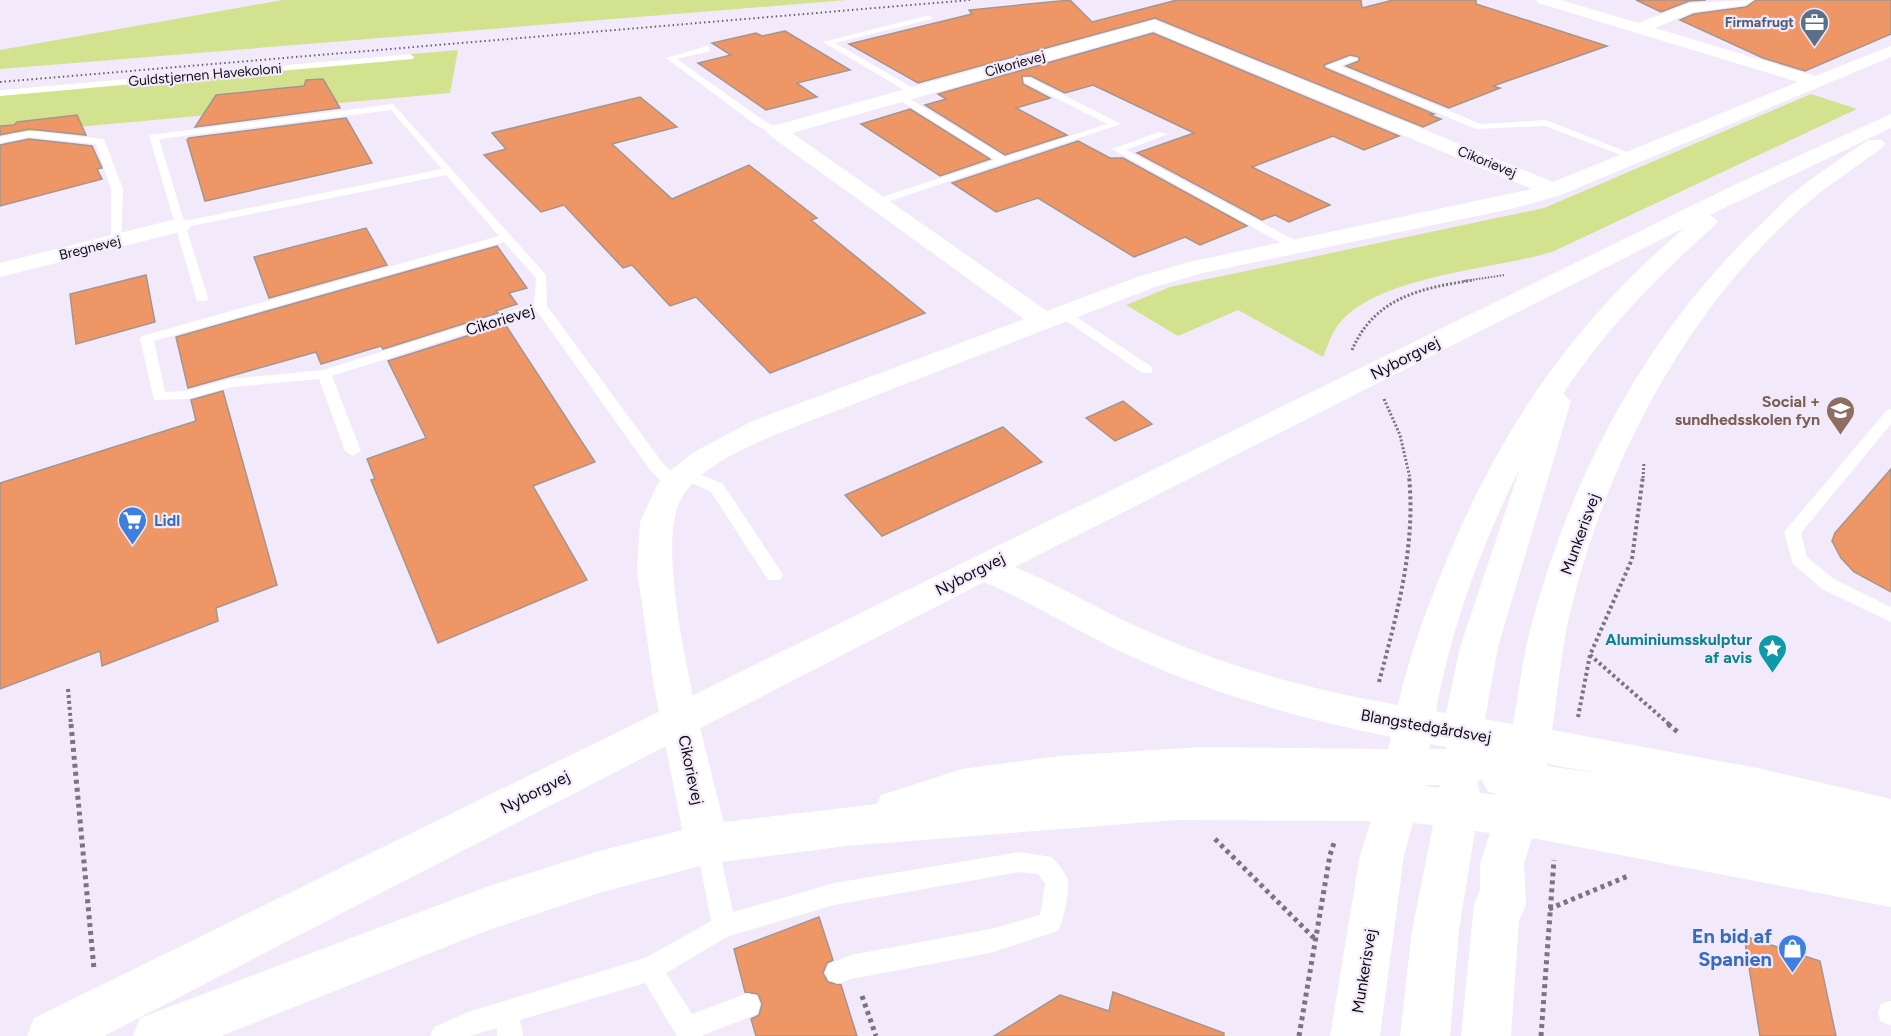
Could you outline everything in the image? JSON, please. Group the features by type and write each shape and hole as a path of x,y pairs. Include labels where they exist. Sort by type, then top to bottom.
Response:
{"street":[{"path":"1544,0 1816,82"},
{"path":"1638,29 1690,8 1746,0"},
{"name":"Cikorievej","path":"776,131 1154,25 1553,190"},
{"name":"Cikorievej","path":"707,844 680,720 654,577 656,531 661,506 681,480 726,445 764,428 1053,316 1198,267 1515,201 1553,190 1891,51"},
{"name":"Nyborgvej","path":"174,1012 680,720 1742,190 1891,120"},
{"path":"776,131 877,202 1053,316"},
{"name":"Munkerisvej","path":"1486,1036 1497,904 1503,905 1502,864 1524,780 1548,631 1574,544 1605,465 1640,393 1683,325 1729,268 1804,195 1891,132"},
{"name":"Munkerisvej","path":"1355,1036 1382,855 1402,785 1417,711 1445,609 1485,505 1520,437 1566,368 1608,314 1651,269 1742,190"},
{"name":"Bregnevej","path":"0,270 180,225"},
{"path":"1425,1036 1429,968 1464,771 1466,705 1486,622 1566,368"},
{"name":"Blangstedgårdsvej","path":"982,568 1014,578 1095,623 1146,646 1251,687 1326,707 1417,711"},
{"path":"1417,711 1430,734 1464,771"},
{"path":"1524,780 1571,752 1731,781 1837,803 1891,818"},
{"path":"1464,771 1506,757 1524,780 1594,828 1891,886"},
{"path":"846,826 962,787 1059,774 1202,765 1402,785"},
{"name":"Nyborgvej","path":"52,1036 99,1012 174,1012 599,872 707,844 846,826 1121,803 1402,785 1464,771 1524,780"},
{"path":"1524,780 1604,793 1891,852"}],"lane":[{"path":"929,17 827,42 1004,160"},
{"path":"707,49 670,58 760,123 776,131"},
{"name":"Guldstjernen Havekoloni","path":"0,93 410,57"},
{"path":"1354,59 1331,66 1480,127 1546,123 1635,158"},
{"path":"877,202 1116,124 1027,80"},
{"path":"202,298 153,137 393,107 542,278 540,306"},
{"path":"0,140 29,134 100,141 117,189 117,242"},
{"path":"1163,134 1117,149 1296,246"},
{"path":"180,225 449,171"},
{"name":"Cikorievej","path":"507,237 147,339 159,397 186,395 230,383 324,375 540,306 656,466 681,480"},
{"path":"1053,316 1147,370"},
{"path":"324,375 353,452"},
{"path":"1891,414 1792,532 1799,560 1828,584 1891,615"},
{"path":"681,480 717,488 774,575"},
{"path":"707,844 724,926"},
{"path":"443,1036 468,1024 508,1024 650,969 724,926 834,894 1020,862 1044,864 1057,881 1050,923 990,941 844,970"},
{"path":"650,969 687,1029 748,1005"}],"path":[{"path":"1417,711 1377,691 1408,572 1414,531 1413,492 1396,420 1380,391 1367,377 1349,364 1355,338 1372,315 1389,304 1438,286 1508,274"},
{"path":"1571,752 1590,655 1632,559 1640,511 1643,464 1647,453"},
{"path":"1590,655 1682,736"},
{"path":"68,689 99,1012"},
{"path":"1176,801 1316,940"},
{"path":"1541,1036 1549,909 1642,869 1670,843"},
{"path":"1299,1036 1330,855"},
{"path":"844,970 876,1036"}],"green space":[{"path":"283,0 847,0 0,69 0,50"},
{"path":"458,50 450,93 0,134 0,90"},
{"path":"1811,94 1857,109 1552,252 1435,277 1376,297 1353,311 1336,328 1323,357 1238,310 1178,336 1126,305 1170,287 1544,208"}],"building":[{"path":"1070,0 1092,22 1177,0 1361,0 1362,8 1393,0 1476,0 1476,4 1607,46 1493,86 1500,88 1449,108 1346,66 1359,61 1359,57 1350,55 1324,65 1325,68 1441,119 1423,127 1155,18 918,83 849,44 972,14 969,10"},
{"path":"1636,0 1706,0 1689,1 1661,12"},
{"path":"1756,0 1891,0 1891,34 1805,71 1763,58 1680,20 1694,14 1746,7"},
{"path":"785,31 850,70 797,83 817,97 766,110 698,63 731,55 712,43 756,33 762,36"},
{"path":"1153,33 1399,136 1364,150 1333,136 1252,167 1330,205 1289,222 1275,215 1262,220 1137,153 1194,133 1093,85 1065,93 1031,76 1022,76 1023,84 1050,98 1016,108 1067,135 1005,155 925,105 946,99 938,94"},
{"path":"323,79 340,108 195,127 216,95 304,86 306,80"},
{"path":"640,97 677,127 612,144 672,199 749,165 817,218 811,220 925,313 770,373 696,297 670,306 632,265 623,268 564,205 541,212 484,155 506,149 492,133"},
{"path":"910,109 990,159 940,176 861,124"},
{"path":"77,115 86,135 29,129 0,135 0,126"},
{"path":"346,118 372,163 205,201 187,140 189,138"},
{"path":"29,139 92,146 102,168 97,169 102,179 0,206 0,145"},
{"path":"1078,141 1110,158 1123,158 1247,226 1200,245 1185,237 1134,257 1038,198 996,212 952,183"},
{"path":"366,228 387,265 269,298 254,257"},
{"path":"497,246 527,288 509,293 517,304 496,311 498,313 383,349 381,346 321,364 316,352 188,388 176,337"},
{"path":"146,275 155,322 76,344 70,294"},
{"path":"505,324 595,462 533,486 587,580 438,643 371,480 375,479 367,459 426,438 388,361"},
{"name":"Lidl","path":"223,391 277,585 216,608 218,621 102,666 100,651 0,689 0,483 196,421 191,400"},
{"path":"1123,401 1152,424 1115,441 1086,418"},
{"path":"1003,427 1042,462 882,536 845,495"},
{"path":"1891,469 1891,592 1854,572 1841,558 1832,541 1835,533"},
{"path":"819,917 833,960 827,963 823,973 828,982 841,985 857,1036 756,1036 751,1019 759,1015 762,1004 758,994 745,992 734,949"},
{"path":"1744,936 1820,961 1836,1036 1760,1036"},
{"path":"1113,992 1224,1033 1224,1036 994,1036 1060,995 1109,1011"}],"railway":[{"path":"0,82 970,0"}],"place":[{"name":"Firmafrugt","path":"1815,48"},
{"name":"Social + sundhedsskolen fyn","path":"1841,436"},
{"name":"Lidl","path":"133,546"},
{"name":"Aluminiumsskulptur af avis","path":"1773,674"},
{"name":"En bid af Spanien","path":"1793,974"}]}
